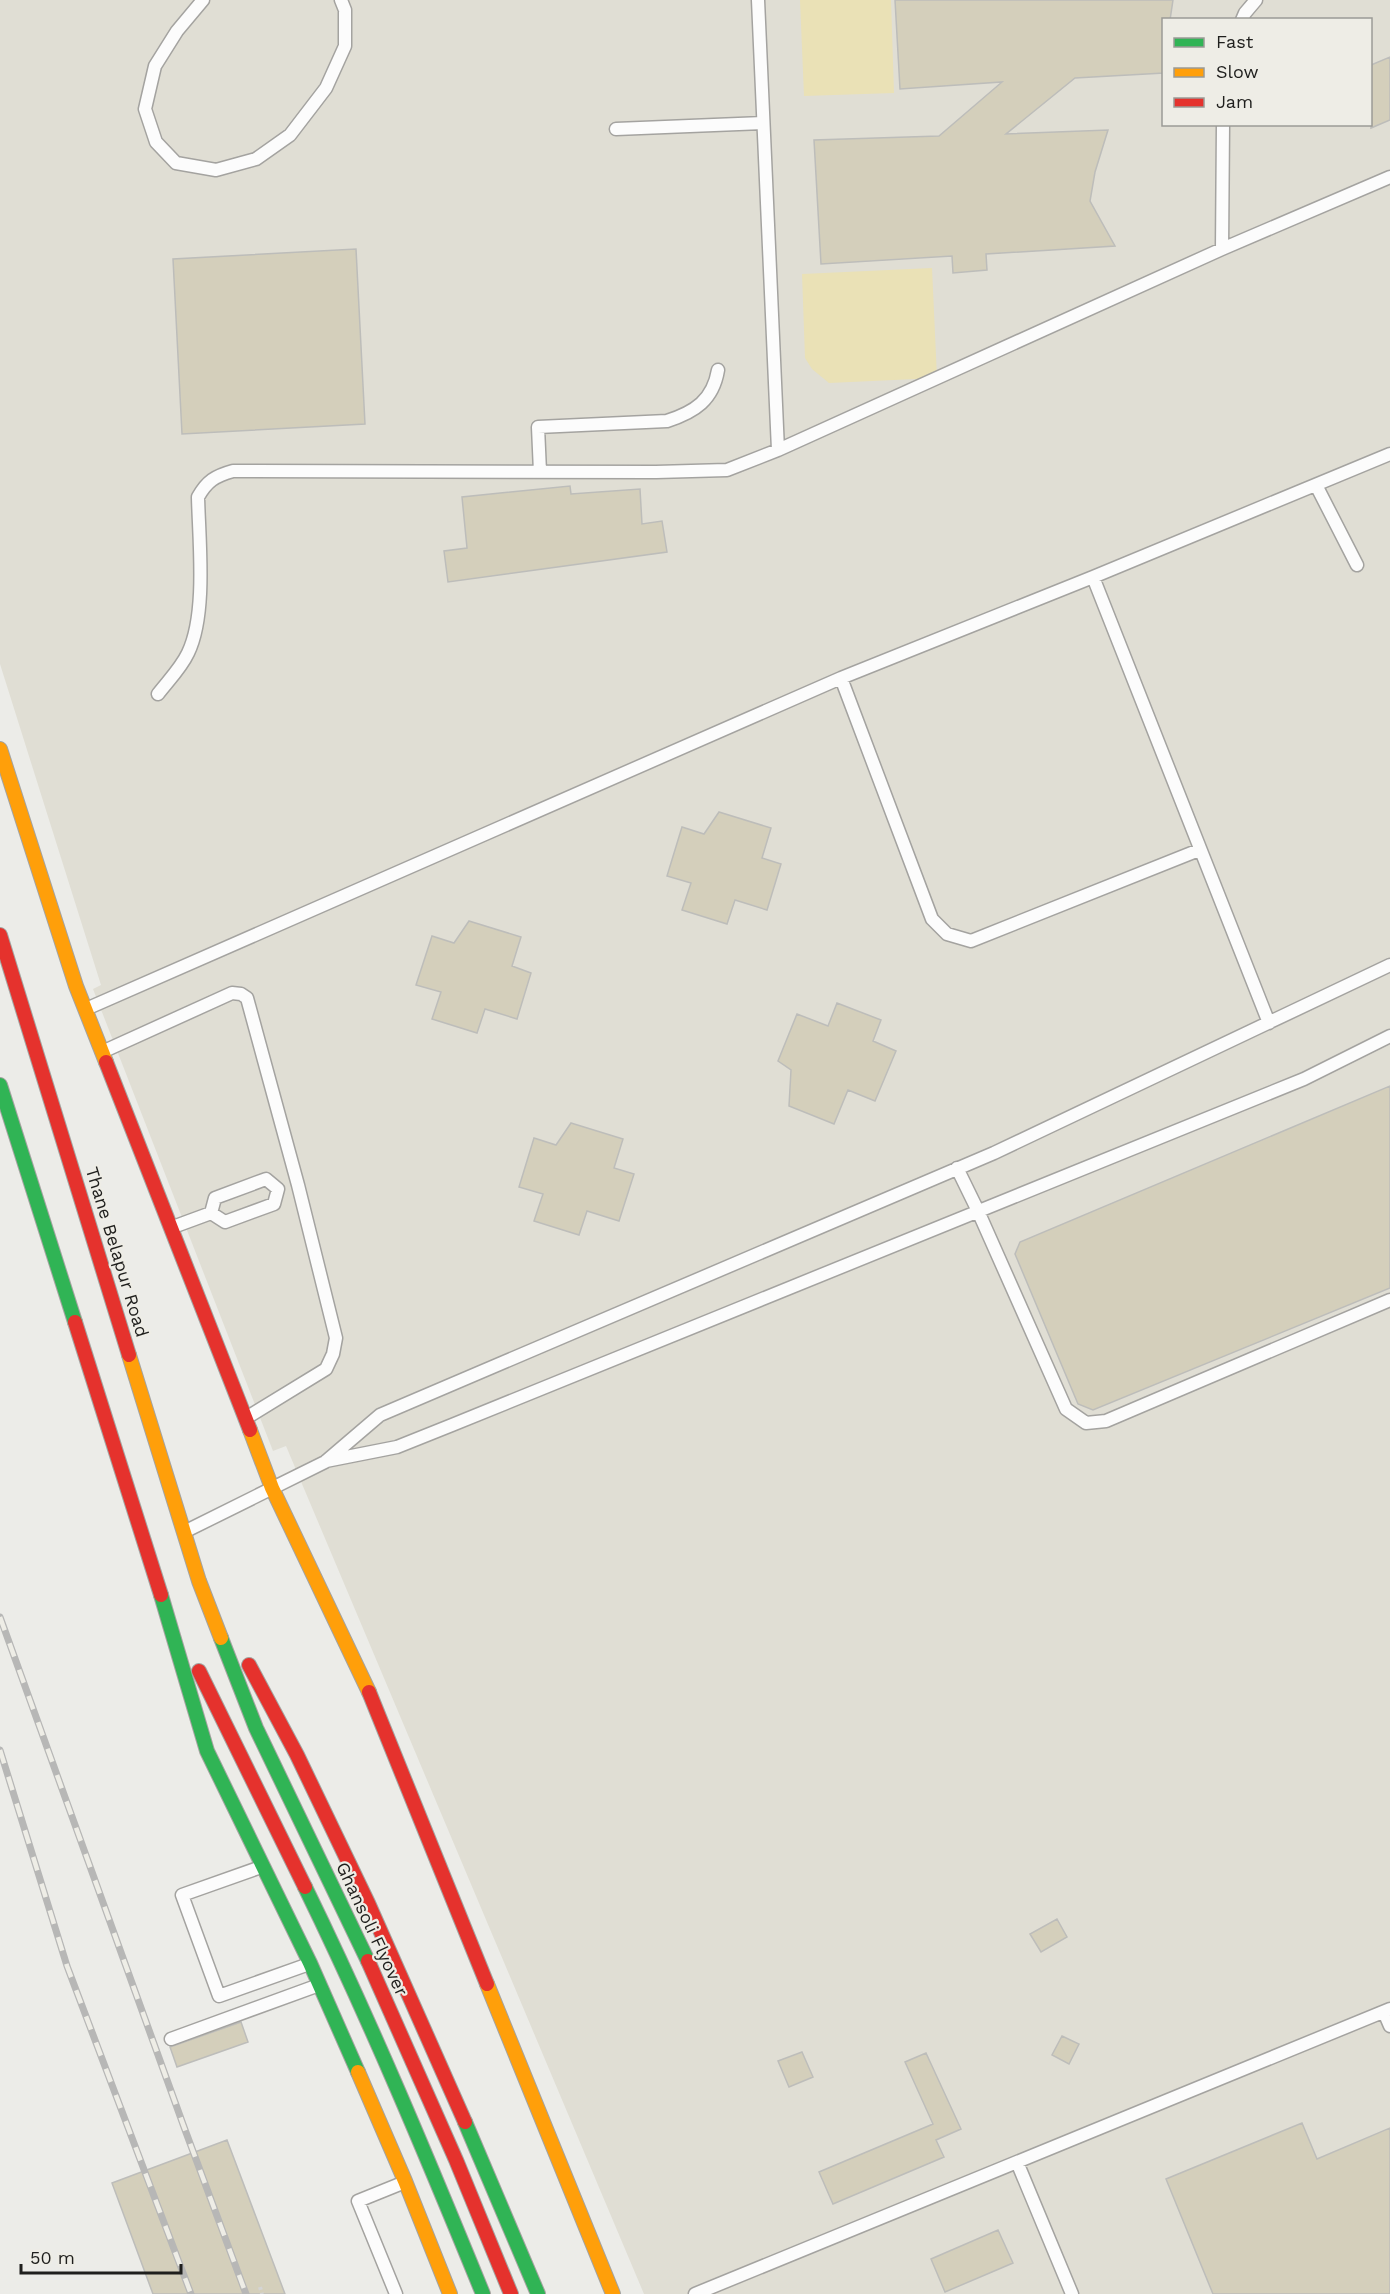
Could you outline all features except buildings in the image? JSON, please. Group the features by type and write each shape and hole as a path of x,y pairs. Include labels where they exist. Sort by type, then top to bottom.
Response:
{"main road":[{"path":"0,749 84,1009 272,1488 368,1690 613,2294"},
{"name":"Thane Belapur Road","path":"0,934 199,1581"},
{"path":"0,1085 161,1595 207,1751 310,1963 405,2181 450,2294"},
{"path":"199,1581 279,1718 383,1930 480,2151 538,2294"},
{"name":"Ghansoli Flyover","path":"199,1581 256,1728 359,1940 456,2160 511,2294"},
{"path":"161,1595 336,1951 428,2160 483,2294"}],"lane":[{"path":"203,0 177,31 155,66 146,109 156,142 176,163 216,170 256,159 290,135 326,88 345,46 345,10 342,0"},
{"path":"758,0 778,450"},
{"path":"1243,18 1256,0"},
{"path":"616,129 763,123"},
{"path":"1222,249 1223,126"},
{"path":"158,694 187,656 195,635 199,610 198,497 206,484 216,475 233,471 728,470 778,450 1222,249 1390,177"},
{"path":"540,472 537,427 667,421 684,415 706,400 716,387 718,370"},
{"path":"84,1009 841,678 1093,578 1390,454"},
{"path":"1317,485 1357,565"},
{"path":"1093,578 1269,1023"},
{"path":"841,678 932,919 947,934 971,941 1199,850"},
{"path":"325,1462 380,1415 994,1153 1390,965"},
{"path":"101,1052 232,993 241,994 247,998 298,1185 336,1338 333,1354 326,1369 245,1418"},
{"path":"184,1532 325,1462 397,1447 1304,1079 1390,1036"},
{"path":"957,1168 1066,1409 1086,1423 1106,1422 1390,1300"},
{"path":"211,1213 215,1197 266,1179 278,1189"},
{"path":"278,1189 298,1185"},
{"path":"211,1213 225,1222 274,1204 278,1189"},
{"path":"170,1228 211,1213"},
{"path":"262,1866 182,1895 219,1996 310,1963"},
{"path":"171,2039 319,1985"},
{"path":"695,2294 1387,2010 1390,2026"},
{"path":"1017,2162 1071,2294"},
{"path":"396,2294 358,2200 405,2181"}],"path":[{"path":"260,2288 262,2294"}],"shaded area":[{"path":"0,0 1390,0 1390,2294 644,2294 286,1446 273,1451 93,989 101,985 0,664"},
{"path":"800,0 891,0 894,93 804,96"},
{"path":"932,268 937,378 829,383 812,369 805,358 802,274"}],"railway":[{"path":"0,1617 246,2294"},
{"path":"0,1750 67,1966 191,2294"}],"traffic: fast":[{"path":"0,1085 75,1322"},
{"path":"161,1595 207,1751 310,1963 358,2072"},
{"path":"221,1638 256,1728 368,1961"},
{"path":"305,1887 375,2038 483,2294"},
{"path":"465,2122 538,2294"}],"traffic: slow":[{"path":"0,749 76,986 106,1062"},
{"path":"129,1355 199,1581 221,1638"},
{"path":"250,1430 272,1488 369,1692"},
{"path":"487,1984 613,2294"},
{"path":"358,2072 450,2294"}],"traffic: jam":[{"path":"0,935 129,1355"},
{"path":"106,1062 250,1430"},
{"path":"75,1322 161,1595"},
{"path":"249,1665 297,1755 368,1903 465,2122"},
{"path":"199,1671 305,1887"},
{"path":"369,1692 487,1984"},
{"path":"368,1961 456,2160 511,2294"}]}
